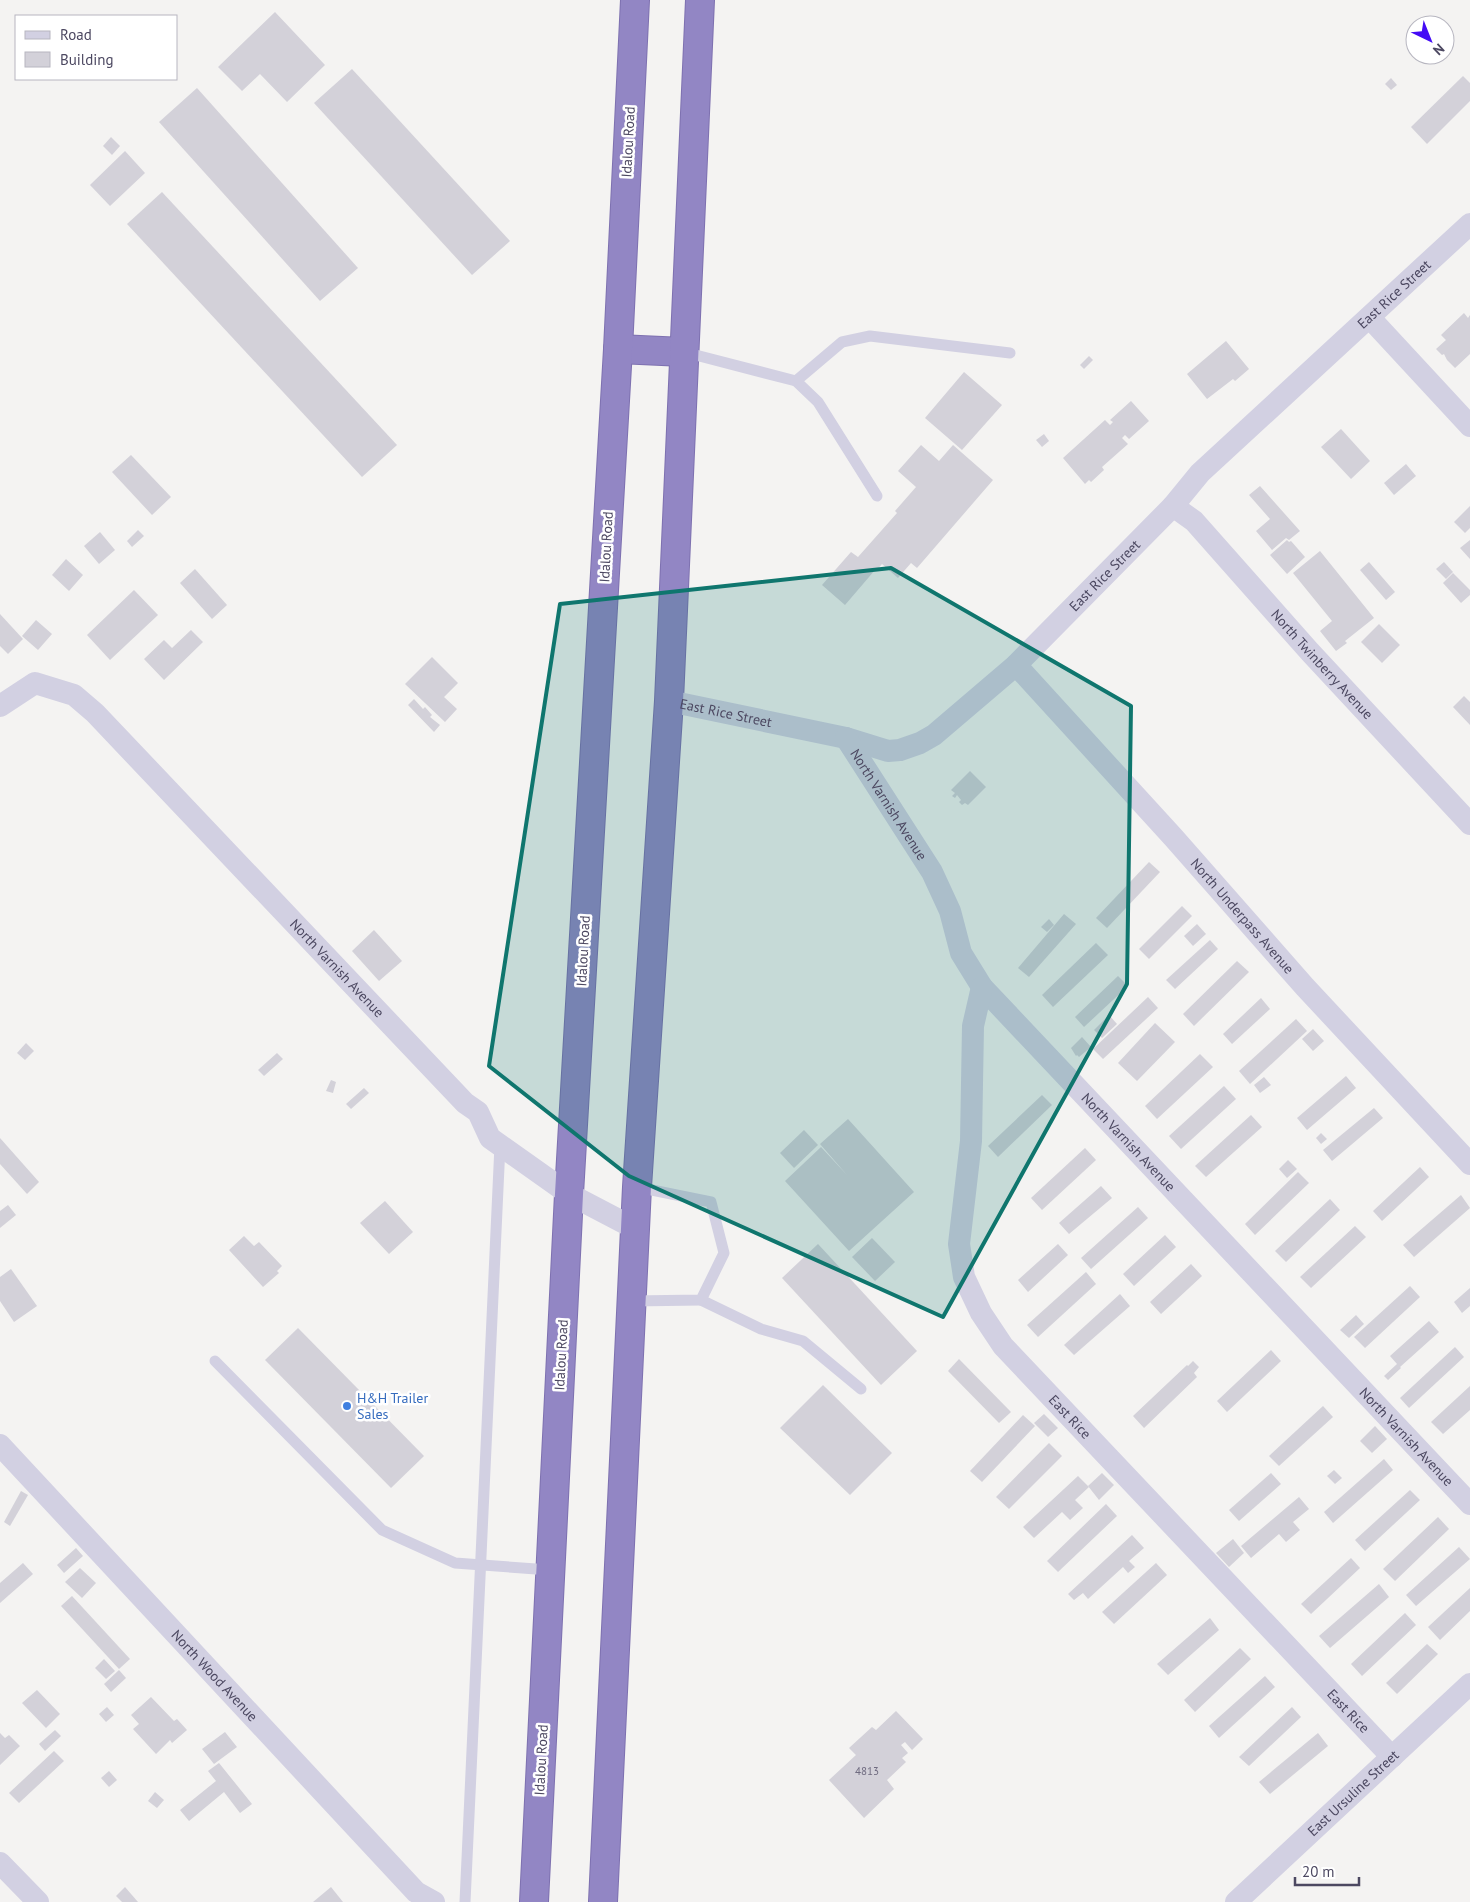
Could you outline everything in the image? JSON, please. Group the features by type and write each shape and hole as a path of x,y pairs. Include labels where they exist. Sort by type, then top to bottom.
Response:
{"highway":[{"name":"Idalou Road","path":"534,1902 569,1194 618,350 635,0"},
{"path":"603,1902 634,1228 669,701 700,0"},
{"path":"618,350 684,352"}],"street":[{"name":"East Rice Street","path":"669,701 846,738 888,751 900,750 920,743 934,735 1016,665 1172,506 1200,473 1370,318 1465,237"},
{"path":"1370,318 1470,426"},
{"name":"North Twinberry Avenue","path":"1172,506 1194,521 1310,652 1470,824"},
{"name":"North Underpass Avenue","path":"1016,665 1305,987 1470,1164"},
{"name":"North Varnish Avenue","path":"0,706 35,683 74,695 95,713 465,1103 478,1112 490,1138 569,1194 634,1228"},
{"name":"North Varnish Avenue","path":"846,738 932,872 950,911 961,953 982,987 1470,1504"},
{"name":"East Rice","path":"982,987 974,1026 971,1141 959,1244 964,1277 980,1313 1002,1346 1392,1757"},
{"name":"North Wood Avenue","path":"0,1445 416,1892 434,1902"},
{"name":"East Ursuline Street","path":"1236,1902 1470,1684"},
{"path":"0,1862 38,1902"}],"lane":[{"path":"796,381 842,342 870,336 1010,353"},
{"path":"684,352 796,381 818,402 877,496"},
{"path":"465,1902 500,1145"},
{"path":"637,1187 711,1202 724,1253 701,1300"},
{"path":"631,1301 701,1300 761,1329 803,1341 861,1389"},
{"path":"216,1361 382,1530 455,1563 550,1570"}],"highlighted area":[{"path":"891,568 1131,706 1127,984 943,1317 629,1176 489,1066 560,604"}],"building":[{"path":"275,12 325,65 287,102 260,74 242,91 218,67"},
{"path":"352,69 510,241 472,275 314,103"},
{"path":"1463,76 1470,83 1470,101 1427,144 1411,127"},
{"path":"1391,78 1397,85 1391,90 1385,84"},
{"path":"197,88 358,268 320,301 159,122"},
{"path":"111,137 120,146 112,155 103,146"},
{"path":"125,151 145,173 110,206 90,185"},
{"path":"162,192 397,445 362,477 127,224"},
{"path":"1464,313 1468,318 1470,315 1470,354 1455,368 1444,354 1442,355 1436,349 1446,340 1441,335"},
{"path":"1226,341 1249,369 1235,381 1233,379 1207,399 1187,374"},
{"path":"1089,356 1093,360 1084,369 1080,365"},
{"path":"964,372 1002,405 962,450 925,418"},
{"path":"1131,401 1149,421 1129,439 1125,435 1122,438 1128,444 1102,467 1104,470 1091,482 1089,480 1085,484 1063,458 1105,420 1110,425 1113,422 1110,420"},
{"path":"1341,429 1370,461 1351,479 1321,447"},
{"path":"1044,434 1049,441 1042,447 1036,440"},
{"path":"921,445 939,461 953,445 993,480 917,568 911,563 898,578 882,564 845,605 822,585 851,552 858,557 897,513 895,511 916,487 898,471"},
{"path":"131,455 171,497 152,515 112,472"},
{"path":"1406,464 1416,476 1394,495 1384,483"},
{"path":"1260,486 1300,531 1289,540 1286,538 1272,550 1256,531 1270,519 1249,495"},
{"path":"1470,506 1470,528 1465,533 1454,522"},
{"path":"138,530 144,536 132,547 127,541"},
{"path":"100,532 115,550 99,564 84,546"},
{"path":"1287,540 1291,541 1305,557 1287,574 1270,555"},
{"path":"1470,540 1470,559 1460,548"},
{"path":"1320,551 1374,618 1345,641 1347,643 1336,651 1320,631 1332,621 1293,573"},
{"path":"66,559 83,575 69,591 52,575"},
{"path":"1369,562 1395,592 1386,600 1360,570"},
{"path":"1444,562 1453,572 1446,579 1436,569"},
{"path":"195,569 227,605 212,619 180,583"},
{"path":"1453,573 1470,590 1470,595 1461,603 1443,583"},
{"path":"134,590 158,615 110,660 87,635"},
{"path":"0,614 23,639 8,654 0,646"},
{"path":"36,620 52,634 38,650 22,636"},
{"path":"1379,624 1400,645 1382,663 1361,642"},
{"path":"191,630 203,642 164,680 144,659 164,640 172,648"},
{"path":"432,657 458,683 444,697 457,709 445,722 405,684"},
{"path":"1464,696 1470,702 1470,725 1453,707"},
{"path":"414,699 423,709 425,707 432,715 430,717 440,725 434,732 408,705"},
{"path":"970,771 986,787 968,805 965,803 962,805 957,795 955,798 952,796 955,793 951,790"},
{"path":"1149,862 1160,872 1107,928 1096,918"},
{"path":"1182,906 1192,916 1149,959 1139,949"},
{"path":"1064,914 1076,924 1029,977 1018,968"},
{"path":"1049,919 1054,925 1047,932 1041,927"},
{"path":"1197,924 1206,934 1193,946 1184,936"},
{"path":"374,930 402,961 379,981 352,951"},
{"path":"1210,940 1218,949 1175,989 1166,980"},
{"path":"1096,943 1108,955 1053,1007 1042,995"},
{"path":"1237,961 1249,972 1194,1026 1183,1014"},
{"path":"1118,976 1128,986 1084,1027 1075,1017"},
{"path":"1148,997 1158,1008 1103,1059 1093,1049"},
{"path":"1261,998 1270,1009 1232,1044 1223,1034"},
{"path":"1109,1015 1117,1024 1102,1038 1094,1030"},
{"path":"1296,1019 1307,1031 1250,1084 1239,1071"},
{"path":"1155,1023 1175,1042 1137,1081 1118,1063"},
{"path":"1313,1029 1324,1041 1313,1051 1302,1039"},
{"path":"1082,1037 1091,1047 1079,1057 1076,1056 1071,1048"},
{"path":"26,1043 34,1051 25,1060 17,1053"},
{"path":"277,1053 283,1059 264,1076 258,1070"},
{"path":"1200,1054 1213,1067 1157,1119 1145,1106"},
{"path":"1346,1076 1356,1088 1307,1130 1297,1118"},
{"path":"1264,1077 1271,1085 1260,1093 1254,1085"},
{"path":"331,1080 336,1082 333,1093 326,1091"},
{"path":"1224,1086 1236,1099 1181,1149 1169,1136"},
{"path":"364,1088 369,1093 351,1109 346,1104"},
{"path":"1042,1095 1052,1105 998,1157 988,1146"},
{"path":"1374,1108 1383,1118 1332,1161 1323,1150"},
{"path":"1251,1115 1262,1127 1206,1177 1195,1166"},
{"path":"848,1119 914,1192 849,1251 785,1181 821,1147 847,1175 820,1144"},
{"path":"804,1130 818,1145 794,1168 780,1153"},
{"path":"1321,1133 1327,1139 1321,1144 1316,1138"},
{"path":"0,1138 39,1182 27,1194 0,1164"},
{"path":"1085,1148 1096,1160 1042,1210 1031,1198"},
{"path":"1288,1160 1297,1169 1287,1178 1279,1169"},
{"path":"1420,1167 1429,1177 1382,1221 1373,1211"},
{"path":"1298,1172 1309,1183 1255,1235 1245,1224"},
{"path":"1101,1186 1112,1198 1069,1234 1059,1223"},
{"path":"1461,1195 1470,1208 1414,1257 1403,1245"},
{"path":"1330,1199 1340,1210 1286,1262 1275,1251"},
{"path":"385,1201 413,1232 389,1254 360,1223"},
{"path":"8,1205 16,1215 0,1228 0,1211"},
{"path":"1138,1207 1148,1218 1091,1269 1081,1258"},
{"path":"1355,1226 1366,1237 1311,1288 1300,1277"},
{"path":"1165,1235 1176,1247 1134,1286 1123,1274"},
{"path":"244,1236 254,1246 259,1242 282,1266 277,1271 279,1273 263,1287 229,1250"},
{"path":"872,1238 895,1262 875,1281 852,1257"},
{"path":"818,1244 917,1351 881,1385 782,1278"},
{"path":"1058,1244 1068,1255 1028,1292 1018,1280"},
{"path":"1191,1264 1202,1276 1161,1314 1150,1302"},
{"path":"11,1269 37,1306 14,1322 0,1301 0,1277"},
{"path":"1086,1272 1096,1284 1038,1337 1027,1325"},
{"path":"1410,1286 1420,1297 1365,1348 1354,1337"},
{"path":"1470,1288 1470,1306 1462,1313 1454,1302"},
{"path":"1120,1294 1130,1306 1074,1355 1064,1345"},
{"path":"1356,1315 1364,1324 1349,1338 1340,1330"},
{"path":"1429,1321 1439,1332 1388,1380 1384,1376 1397,1364 1390,1356"},
{"path":"298,1328 424,1456 391,1488 265,1360"},
{"path":"1455,1347 1464,1357 1409,1408 1400,1398"},
{"path":"1271,1350 1281,1361 1227,1412 1217,1401"},
{"path":"959,1359 1011,1412 999,1423 948,1371"},
{"path":"1193,1361 1199,1367 1194,1373 1197,1377 1144,1428 1133,1416"},
{"path":"823,1385 892,1453 850,1495 780,1428"},
{"path":"1470,1386 1470,1410 1443,1434 1431,1422"},
{"path":"1323,1406 1333,1417 1279,1466 1269,1456"},
{"path":"1044,1414 1058,1428 1048,1437 1034,1423"},
{"path":"1023,1415 1035,1426 982,1482 970,1471"},
{"path":"1375,1426 1387,1439 1372,1453 1360,1441"},
{"path":"1049,1443 1062,1456 1009,1509 996,1497"},
{"path":"1384,1459 1393,1470 1333,1523 1324,1512"},
{"path":"1334,1470 1342,1478 1335,1484 1327,1476"},
{"path":"1102,1473 1114,1485 1099,1500 1088,1486"},
{"path":"1271,1473 1281,1484 1239,1521 1229,1510"},
{"path":"1078,1476 1089,1487 1075,1500 1083,1508 1070,1520 1062,1512 1034,1538 1023,1527"},
{"path":"1410,1490 1420,1500 1365,1551 1355,1540"},
{"path":"21,1491 28,1495 10,1526 4,1522"},
{"path":"1299,1497 1309,1509 1293,1522 1300,1530 1286,1542 1279,1534 1251,1558 1241,1546"},
{"path":"1106,1504 1117,1516 1058,1572 1047,1561"},
{"path":"1438,1517 1449,1529 1395,1581 1383,1569"},
{"path":"1132,1535 1144,1548 1129,1561 1135,1567 1128,1573 1123,1567 1088,1599 1083,1593 1074,1600 1068,1594"},
{"path":"1233,1539 1244,1553 1229,1567 1216,1553"},
{"path":"1459,1547 1470,1559 1416,1606 1406,1595"},
{"path":"76,1548 83,1556 64,1573 57,1565"},
{"path":"1351,1558 1360,1568 1311,1614 1301,1604"},
{"path":"23,1563 33,1574 0,1603 0,1583"},
{"path":"1156,1563 1167,1575 1114,1624 1102,1612"},
{"path":"80,1568 96,1583 82,1598 65,1582"},
{"path":"1379,1584 1389,1597 1330,1648 1319,1636"},
{"path":"1470,1588 1470,1611 1440,1640 1428,1627"},
{"path":"72,1596 130,1659 119,1669 61,1606"},
{"path":"1405,1613 1416,1625 1362,1676 1351,1664"},
{"path":"1210,1618 1219,1630 1168,1675 1157,1664"},
{"path":"1427,1644 1438,1654 1397,1694 1386,1683"},
{"path":"1240,1648 1251,1659 1195,1712 1184,1700"},
{"path":"104,1659 115,1671 106,1679 95,1668"},
{"path":"119,1670 126,1678 111,1692 104,1684"},
{"path":"1265,1676 1275,1687 1219,1738 1209,1726"},
{"path":"37,1690 60,1714 46,1728 22,1703"},
{"path":"151,1697 174,1721 177,1719 187,1730 172,1743 170,1740 156,1754 133,1729 139,1724 131,1715"},
{"path":"107,1707 114,1715 106,1722 99,1714"},
{"path":"1292,1707 1301,1717 1249,1766 1239,1757"},
{"path":"896,1711 923,1739 912,1750 905,1742 901,1745 908,1753 902,1758 906,1762 887,1780 894,1789 864,1818 829,1780 856,1755 849,1748 872,1727 876,1730"},
{"path":"55,1730 61,1736 45,1751 39,1744"},
{"path":"225,1732 237,1747 214,1764 202,1749"},
{"path":"0,1733 5,1738 9,1735 20,1746 0,1765"},
{"path":"1318,1733 1328,1746 1270,1794 1259,1782"},
{"path":"54,1751 64,1761 19,1803 9,1793"},
{"path":"219,1763 252,1804 240,1813 224,1792 189,1821 180,1810 216,1781 208,1771"},
{"path":"109,1771 117,1780 109,1787 101,1778"},
{"path":"155,1792 164,1800 157,1808 148,1801"},
{"path":"125,1887 138,1902 122,1902 116,1896"},
{"path":"331,1887 343,1902 313,1902"}],"place":[{"name":"H&H Trailer Sales","path":"347,1406"}]}
